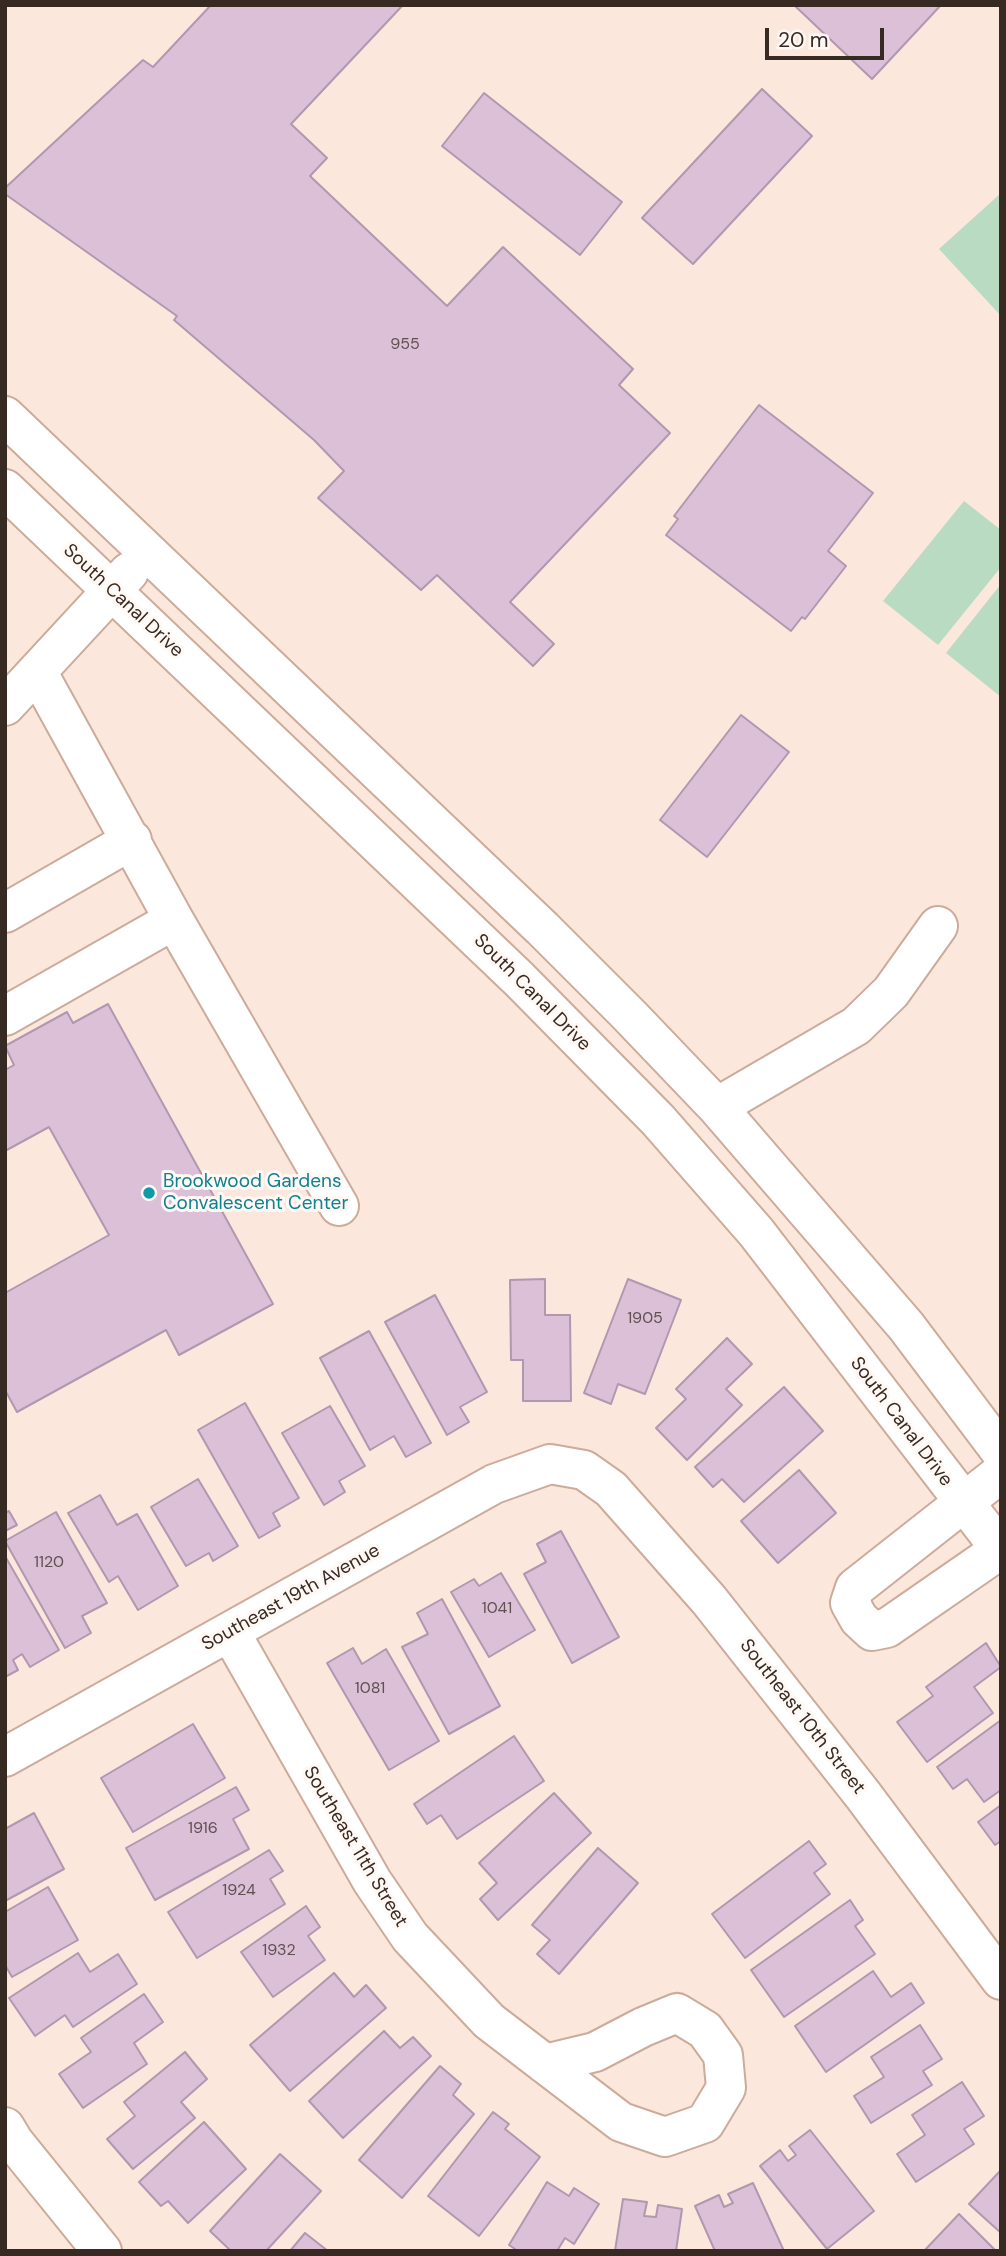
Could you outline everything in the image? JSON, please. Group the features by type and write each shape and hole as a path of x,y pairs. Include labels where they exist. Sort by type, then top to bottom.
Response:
{"street":[{"path":"5,416 543,929 716,1107 906,1326 1001,1452"},
{"name":"South Canal Drive","path":"5,489 519,979 657,1120 756,1233 1001,1549"},
{"path":"5,706 38,673 146,551"},
{"path":"38,673 174,920 339,1206"},
{"path":"5,913 132,840"},
{"path":"5,1016 174,920"},
{"path":"716,1107 856,1026 891,992 938,926"},
{"name":"Southeast 19th Avenue","path":"5,1757 494,1484 550,1464 584,1469"},
{"name":"Southeast 10th Street","path":"584,1469 611,1489 709,1600 863,1795 1001,1980"},
{"path":"1001,1473 855,1588 850,1603 859,1619 872,1631 887,1628 1001,1549"},
{"name":"Southeast 11th Street","path":"230,1632 372,1881 410,1937 489,2021 545,2064"},
{"path":"5,2127 14,2142 103,2251"}],"green space":[{"path":"1001,193 1001,316 939,249"},
{"path":"964,501 1001,530 1001,567 938,645 883,601"},
{"path":"1001,584 1001,697 946,653"}],"building":[{"path":"211,5 403,5 291,124 327,158 310,176 447,306 503,247 633,369 619,385 670,433 510,602 554,644 533,666 437,575 421,590 318,498 344,471 314,440 174,320 177,316 5,194 5,188 143,60 153,67"},
{"path":"794,5 941,5 872,79"},
{"path":"762,89 812,136 693,264 642,218"},
{"path":"484,93 622,202 580,255 442,146"},
{"path":"759,405 873,493 828,551 846,566 805,619 802,617 791,631 666,535 678,519 674,516"},
{"path":"741,715 789,752 707,857 660,820"},
{"name":"Brookwood Gardens Convalescent Center","path":"108,1004 273,1304 179,1355 166,1330 17,1412 5,1390 5,1293 109,1235 49,1127 5,1151 5,1070 14,1065 5,1046 67,1012 73,1023"},
{"path":"545,1279 545,1315 570,1315 571,1401 523,1401 523,1360 511,1360 510,1280"},
{"path":"628,1279 681,1300 645,1394 618,1384 611,1404 584,1393"},
{"path":"435,1295 487,1392 460,1407 469,1422 447,1435 385,1322"},
{"path":"369,1331 431,1443 406,1457 394,1436 370,1450 320,1358"},
{"path":"727,1338 752,1364 726,1389 742,1405 687,1460 656,1428 686,1399 676,1389"},
{"path":"784,1387 823,1431 744,1502 722,1479 713,1487 695,1467"},
{"path":"245,1403 299,1498 273,1513 280,1526 259,1538 198,1430"},
{"path":"330,1406 365,1466 339,1481 345,1492 324,1505 282,1433"},
{"path":"799,1470 836,1513 778,1563 741,1521"},
{"path":"198,1479 238,1546 213,1561 209,1553 186,1566 151,1507"},
{"path":"100,1495 117,1525 137,1514 178,1586 138,1610 118,1576 109,1582 68,1513"},
{"path":"9,1511 17,1525 5,1531 5,1513"},
{"path":"56,1512 107,1603 82,1616 91,1633 65,1648 5,1541"},
{"path":"561,1531 619,1637 572,1663 524,1574 546,1562 537,1544"},
{"path":"5,1556 59,1650 30,1667 22,1654 13,1660 18,1670 5,1677"},
{"path":"501,1573 535,1630 489,1657 451,1592 474,1579 479,1586"},
{"path":"442,1599 500,1706 449,1734 402,1647 428,1634 417,1613"},
{"path":"986,1643 1001,1667 974,1687 993,1713 927,1762 897,1722 933,1696 926,1687"},
{"path":"353,1648 362,1664 386,1649 439,1741 389,1770 327,1663"},
{"path":"1001,1720 1001,1790 984,1802 967,1779 953,1789 937,1767"},
{"path":"193,1724 225,1778 133,1832 101,1778"},
{"path":"514,1736 544,1781 457,1839 441,1815 427,1824 414,1804"},
{"path":"236,1787 249,1810 233,1819 249,1849 155,1900 126,1848"},
{"path":"554,1793 591,1833 498,1920 480,1899 497,1883 479,1863"},
{"path":"1001,1805 1001,1841 995,1845 978,1822"},
{"path":"34,1813 64,1869 5,1901 5,1829"},
{"path":"809,1841 826,1864 814,1873 830,1894 745,1958 712,1914"},
{"path":"598,1848 638,1883 559,1974 537,1954 550,1940 532,1925"},
{"path":"269,1850 283,1871 270,1879 285,1904 197,1958 168,1912"},
{"path":"48,1887 78,1940 12,1977 5,1965 5,1912"},
{"path":"850,1900 863,1920 855,1926 875,1954 784,2017 751,1970"},
{"path":"306,1906 320,1927 308,1936 325,1960 273,1997 241,1952"},
{"path":"78,1953 90,1972 118,1954 137,1984 73,2027 65,2015 35,2036 9,1998"},
{"path":"873,1971 891,1997 911,1983 924,2003 826,2072 795,2026"},
{"path":"334,1973 354,1997 366,1985 386,2008 290,2091 250,2045"},
{"path":"144,1994 163,2022 134,2043 147,2064 83,2108 59,2074 91,2052 81,2038"},
{"path":"920,2025 942,2059 923,2071 932,2085 871,2123 854,2096 884,2077 871,2057"},
{"path":"384,2031 400,2048 413,2037 431,2056 343,2138 309,2101"},
{"path":"185,2052 207,2079 181,2102 195,2118 133,2169 107,2139 135,2116 124,2102"},
{"path":"440,2066 461,2084 453,2095 474,2114 402,2198 359,2160"},
{"path":"962,2082 984,2116 964,2129 974,2144 916,2182 897,2154 925,2135 912,2115"},
{"path":"493,2112 509,2124 505,2129 540,2157 479,2236 428,2196"},
{"path":"204,2122 246,2169 188,2223 168,2201 161,2206 139,2182"},
{"path":"810,2130 874,2211 827,2249 760,2166 780,2150 788,2161 796,2155 789,2146"},
{"path":"280,2154 321,2191 266,2251 231,2251 210,2231"},
{"path":"1001,2170 1001,2233 969,2204"},
{"path":"547,2182 569,2196 574,2188 599,2204 574,2244 565,2238 557,2251 518,2251 509,2245"},
{"path":"753,2183 784,2251 715,2251 695,2206 719,2195 724,2207 733,2203 728,2194"},
{"path":"623,2199 647,2202 644,2216 656,2217 658,2205 682,2209 676,2251 615,2251"},
{"path":"959,2214 996,2251 924,2251"},
{"path":"305,2233 328,2251 290,2251"}],"place":[{"name":"Brookwood Gardens Convalescent Center","path":"149,1193"}]}
